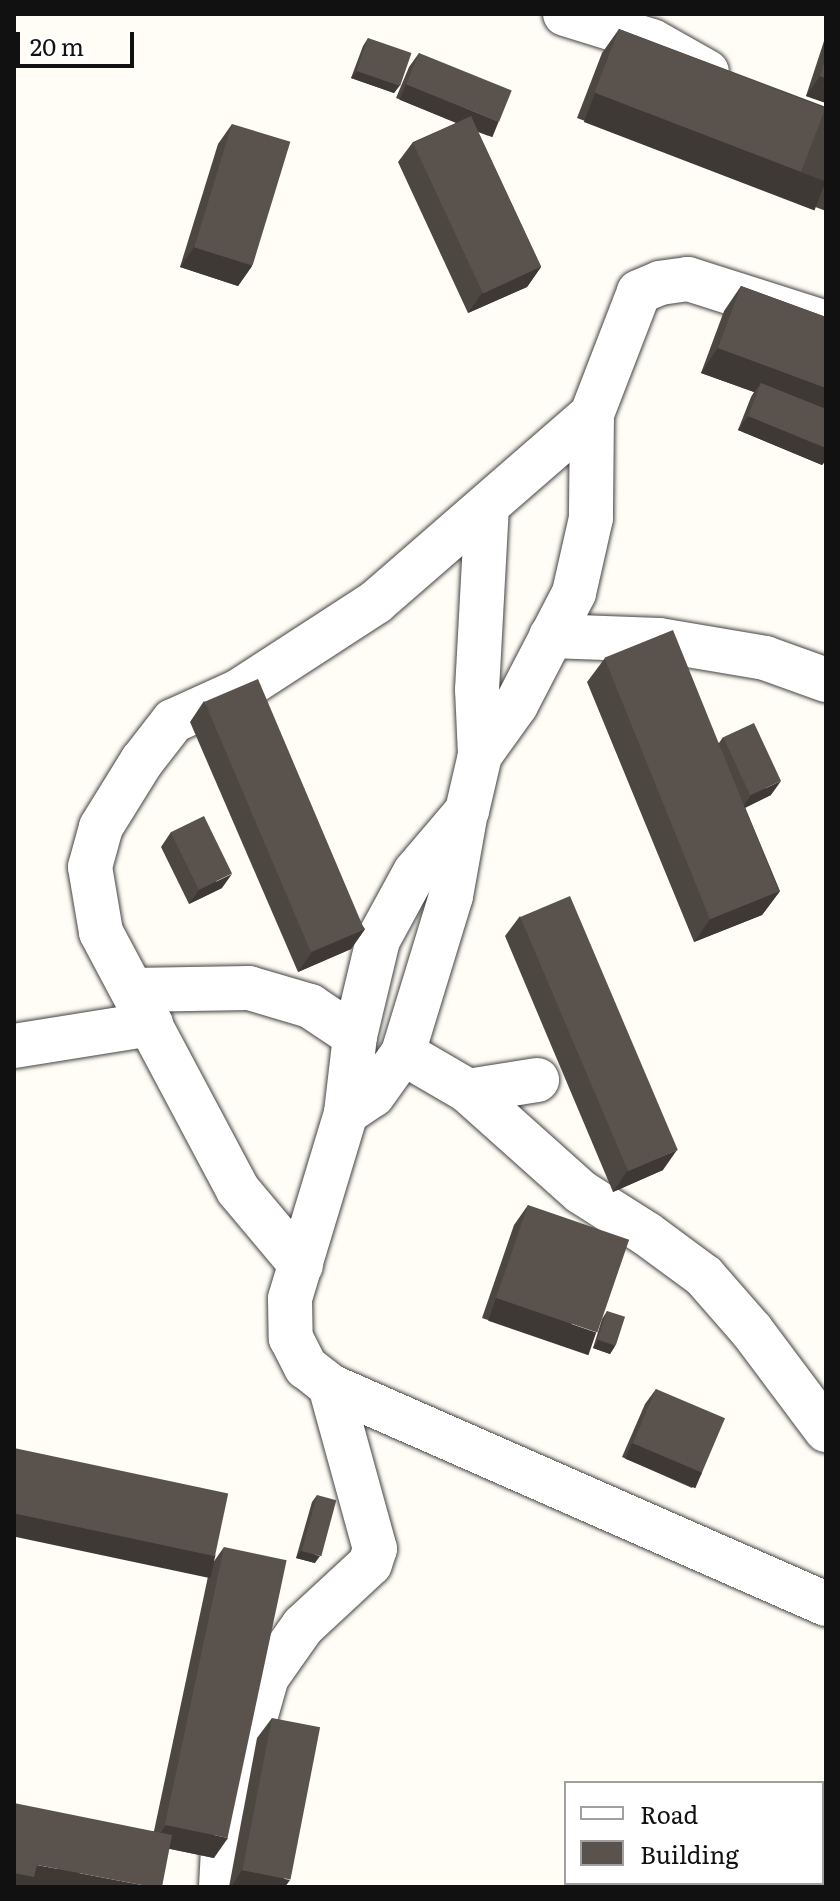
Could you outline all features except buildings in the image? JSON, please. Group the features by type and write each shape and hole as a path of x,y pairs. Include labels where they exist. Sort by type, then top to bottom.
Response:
{"street":[{"path":"565,14 652,41 746,95"},
{"path":"480,755 516,705 574,593 591,518 592,414 639,292 660,283 688,279 826,323"},
{"path":"301,1265 238,1190 101,932 90,867 101,827 142,761 173,721 239,691 376,602 592,414"},
{"path":"346,1113 373,1095 403,1053 451,896 480,755 477,690 487,506"},
{"path":"551,636 659,640 765,658 826,680"},
{"path":"467,811 415,872 378,940 355,1036 346,1113 290,1299 291,1338 306,1367 330,1386 826,1604"},
{"path":"14,1046 142,1007 249,988 310,1006 355,1036"},
{"path":"403,1053 468,1091 581,1192 647,1234 704,1276 752,1331 826,1430"},
{"path":"468,1091 537,1080"},
{"path":"221,1887 223,1853 242,1764 267,1677 303,1626 370,1564 375,1549 330,1386"}]}
